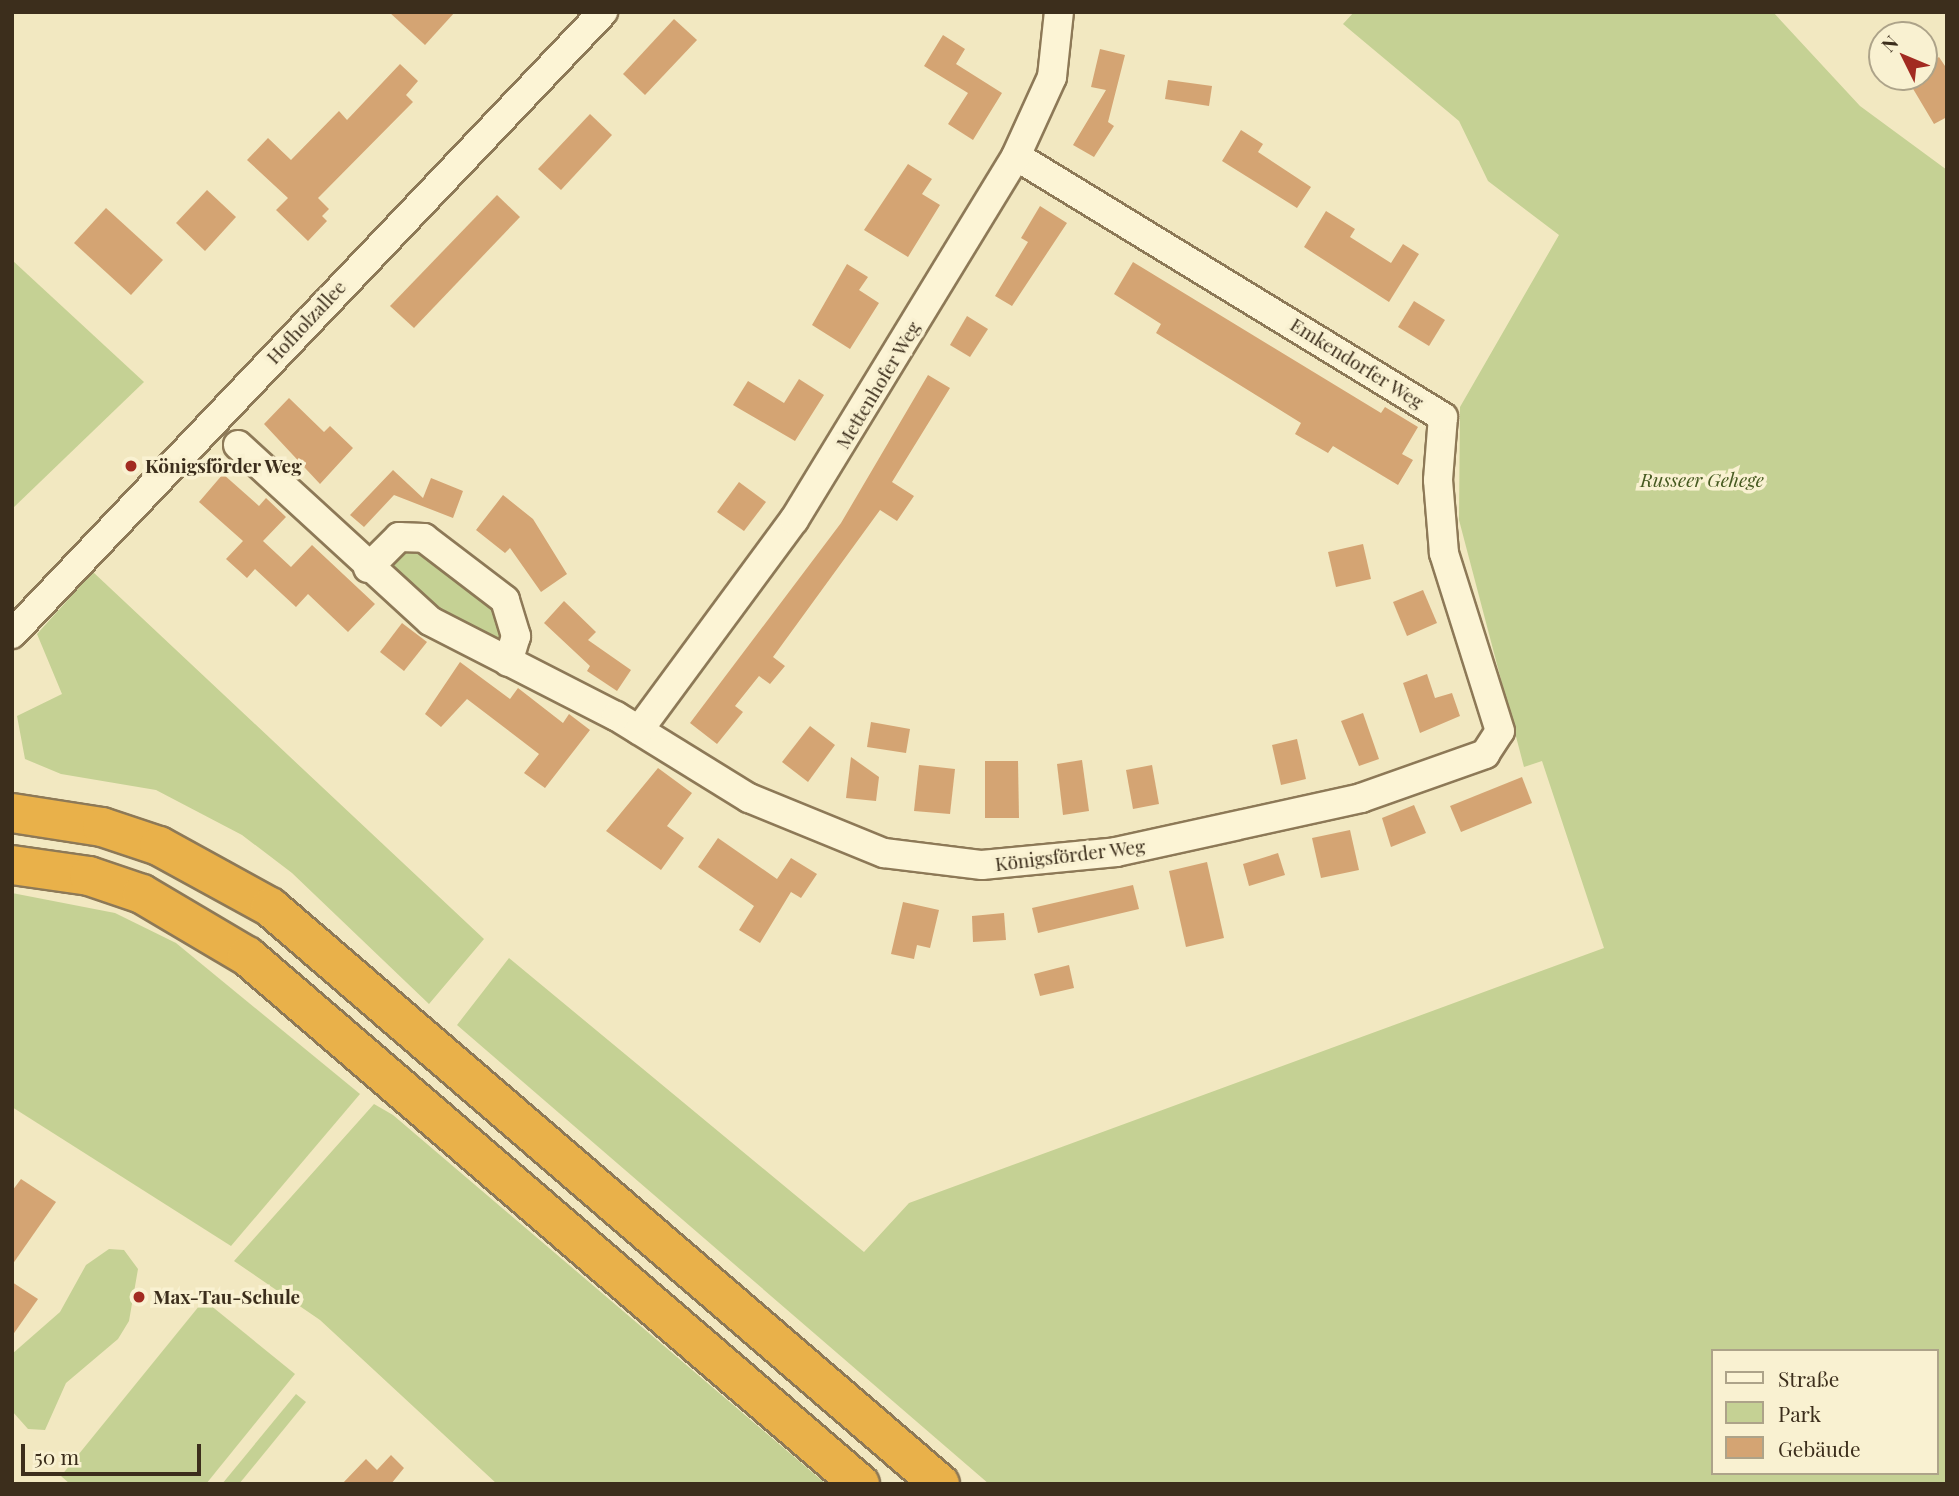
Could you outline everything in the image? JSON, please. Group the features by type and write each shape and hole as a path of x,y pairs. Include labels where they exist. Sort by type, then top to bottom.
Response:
{"highway":[{"path":"12,813 102,827 159,846 270,906 940,1484"},
{"path":"12,864 89,876 142,894 247,956 860,1484"}],"street":[{"name":"Hofholzallee","path":"12,634 603,12"},
{"name":"Mettenhofer Weg","path":"639,730 801,509 1016,156 1052,77 1059,12"},
{"name":"Emkendorfer Weg","path":"1016,156 1443,417 1438,480 1444,554 1497,718 1496,746"},
{"name":"Königsförder Weg","path":"238,445 368,568 430,621 639,730 749,798 857,845 930,862 982,865 1116,852 1251,825 1449,771 1496,746"},
{"path":"368,568 399,537 424,538 505,600 516,636 508,662"}],"green space":[{"name":"Russeer Gehege","path":"1354,12 1773,12 1860,106 1947,170 1947,1484 989,1484 457,1025 509,958 864,1252 909,1203 1604,948 1542,761 1524,767 1459,520 1460,407 1559,235 1488,181 1459,121 1343,24"},
{"path":"12,260 144,382 12,509"},
{"path":"412,543 501,609 502,639 449,621 386,571"},
{"path":"93,572 484,939 429,1004 292,873 242,835 156,790 61,774 25,759 17,716 62,694 37,634"},
{"path":"12,893 115,913 176,943 360,1094 231,1246 12,1107"},
{"path":"374,1104 393,1115 826,1484 497,1484 320,1320 234,1261"},
{"path":"109,1249 124,1250 138,1269 129,1321 118,1339 66,1383 45,1430 28,1429 12,1411 12,1354 60,1312 86,1265"},
{"path":"204,1300 295,1374 206,1484 70,1484 61,1476"},
{"path":"296,1394 306,1402 239,1484 222,1484"}],"building":[{"path":"389,12 455,12 425,45"},
{"path":"674,19 697,40 645,95 623,74"},
{"path":"943,35 965,49 956,64 1002,93 973,140 948,124 968,93 924,66"},
{"path":"1100,49 1125,55 1108,122 1114,126 1094,157 1073,145 1106,90 1091,87"},
{"path":"1938,58 1947,69 1947,117 1934,124 1914,91 1938,91"},
{"path":"400,64 418,81 406,95 413,102 318,198 329,209 322,216 327,221 308,241 276,210 288,198 247,160 268,138 291,160 339,111 347,120"},
{"path":"1168,80 1212,86 1209,106 1165,99"},
{"path":"590,114 612,135 561,190 538,169"},
{"path":"1241,130 1263,144 1258,152 1311,187 1297,208 1222,161"},
{"path":"908,164 932,179 922,194 940,205 908,257 864,230"},
{"path":"207,190 236,217 205,251 176,223"},
{"path":"497,195 520,217 414,328 390,306"},
{"path":"1040,206 1067,223 1012,306 995,296 1028,242 1021,238"},
{"path":"106,208 163,260 131,295 74,243"},
{"path":"1326,211 1355,229 1350,237 1391,263 1403,244 1419,254 1389,302 1304,247"},
{"path":"1133,262 1381,413 1385,407 1418,427 1402,454 1413,460 1398,485 1333,446 1328,453 1295,434 1301,423 1156,333 1161,324 1114,294"},
{"path":"847,264 868,277 859,290 879,303 850,349 812,325"},
{"path":"1414,301 1445,320 1429,346 1398,327"},
{"path":"967,316 988,329 970,357 950,345"},
{"path":"928,375 950,388 892,482 914,496 897,521 880,510 773,657 785,666 770,684 759,676 735,706 743,712 717,744 690,723 841,523"},
{"path":"799,379 824,395 795,441 733,405 748,381 784,403"},
{"path":"289,398 324,432 330,426 353,448 320,484 264,424"},
{"path":"393,470 423,498 431,478 463,491 453,518 394,495 364,527 350,515"},
{"path":"223,474 259,506 266,498 286,517 263,541 291,567 312,545 375,604 348,632 308,594 296,607 255,569 247,578 226,559 243,541 199,502"},
{"path":"739,482 766,502 744,531 717,512"},
{"path":"503,495 533,519 567,574 541,592 510,548 505,553 476,530"},
{"path":"1363,544 1371,579 1336,587 1328,552"},
{"path":"1423,590 1437,623 1407,636 1393,602"},
{"path":"564,601 596,632 588,640 631,670 617,691 587,671 590,666 544,623"},
{"path":"402,623 427,642 404,671 380,652"},
{"path":"460,662 510,699 518,688 563,723 569,714 590,730 545,788 524,773 539,754 467,699 441,727 425,714"},
{"path":"1427,674 1435,698 1452,693 1460,716 1420,733 1403,683"},
{"path":"1363,713 1379,759 1359,766 1341,721"},
{"path":"871,722 910,729 906,753 867,747"},
{"path":"810,726 835,745 808,782 782,762"},
{"path":"1297,739 1306,779 1281,785 1272,745"},
{"path":"851,757 879,777 876,801 846,798"},
{"path":"1082,760 1089,811 1063,815 1057,764"},
{"path":"985,761 1018,761 1019,818 985,818"},
{"path":"919,765 955,769 950,814 914,811"},
{"path":"1152,765 1159,804 1133,809 1126,770"},
{"path":"658,768 692,793 667,826 684,838 661,870 606,831"},
{"path":"1522,777 1532,803 1461,832 1450,806"},
{"path":"1414,805 1426,833 1391,847 1382,818"},
{"path":"1350,830 1359,870 1321,878 1312,838"},
{"path":"718,838 777,879 791,858 817,874 801,898 791,892 760,943 739,930 754,906 698,867"},
{"path":"1278,853 1285,875 1249,886 1243,864"},
{"path":"1207,862 1224,938 1186,947 1169,871"},
{"path":"1133,885 1139,909 1038,933 1032,908"},
{"path":"903,902 939,910 930,948 917,945 914,959 891,954"},
{"path":"1004,913 1006,940 973,942 972,916"},
{"path":"1069,965 1074,988 1040,996 1034,974"},
{"path":"21,1179 56,1202 12,1265 12,1191"},
{"path":"12,1282 38,1299 12,1336"},
{"path":"391,1455 404,1468 391,1484 342,1484 366,1459 377,1470"}],"place":[{"name":"Königsförder Weg","path":"131,466"},
{"name":"Max-Tau-Schule","path":"139,1297"}]}
